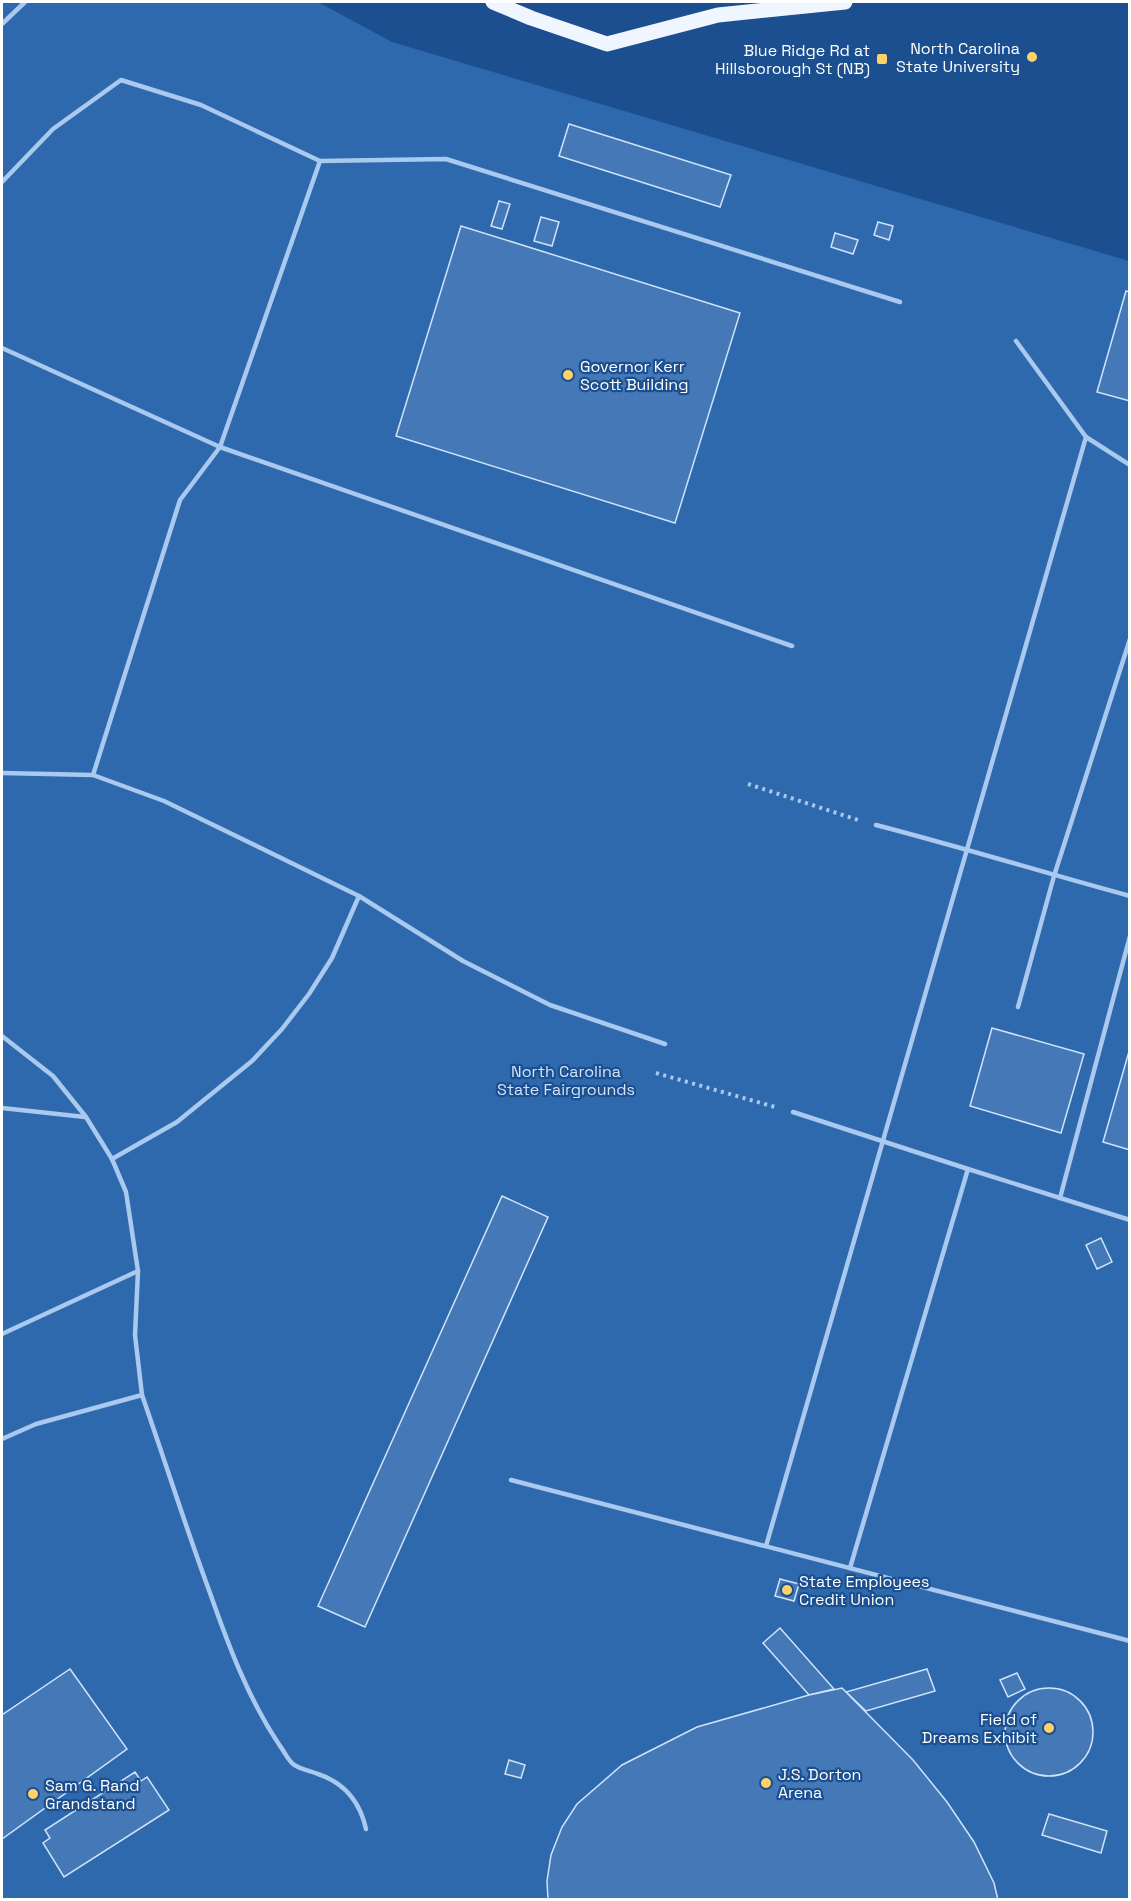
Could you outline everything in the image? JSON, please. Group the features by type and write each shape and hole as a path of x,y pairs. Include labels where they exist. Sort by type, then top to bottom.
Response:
{"main road":[{"path":"493,2 531,18 607,44 718,15 845,2"}],"lane":[{"path":"2,24 25,2"},
{"path":"2,182 53,129 121,80 201,105 320,161 446,159 900,302"},
{"path":"93,775 180,500 220,447 320,161"},
{"path":"1016,341 1086,437 1130,465"},
{"path":"2,348 220,447 792,646"},
{"path":"766,1546 1086,437"},
{"path":"1018,1007 1054,876 1130,639"},
{"path":"2,773 93,775 164,801 360,896 463,961 550,1005 665,1044"},
{"path":"876,825 1130,896"},
{"path":"112,1159 177,1122 252,1062 309,994 332,958 360,896"},
{"path":"1060,1198 1130,936"},
{"path":"2,1036 52,1076 86,1117 112,1159 126,1192 138,1271 135,1335 142,1395 204,1576 243,1681 265,1724 293,1764 339,1783 362,1812 366,1829"},
{"path":"2,1108 86,1117"},
{"path":"793,1112 1130,1220"},
{"path":"850,1568 968,1169"},
{"path":"2,1334 138,1271"},
{"path":"2,1439 36,1424 142,1395"},
{"path":"511,1480 1130,1641"}],"path":[{"path":"748,784 876,825"},
{"path":"656,1073 793,1112"}],"green space":[{"name":"North Carolina State Fairgrounds","path":"2,2 318,2 392,42 1129,261 1129,1899 2,1900"}],"building":[{"path":"569,124 731,175 720,207 559,156"},
{"path":"499,201 510,204 502,229 491,226"},
{"path":"541,217 559,222 552,246 534,241"},
{"path":"878,222 893,226 889,240 874,235"},
{"name":"Governor Kerr Scott Building","path":"461,226 740,313 675,523 396,436"},
{"path":"835,233 858,240 853,254 831,247"},
{"path":"1126,291 1130,292 1130,401 1097,392"},
{"path":"992,1028 1084,1054 1061,1133 970,1106"},
{"path":"1130,1048 1130,1150 1103,1142"},
{"path":"502,1196 548,1217 365,1627 318,1606"},
{"path":"1101,1238 1112,1262 1097,1269 1086,1245"},
{"name":"State Employees Credit Union","path":"780,1579 799,1584 794,1601 775,1596"},
{"path":"780,1628 834,1689 809,1695 763,1643"},
{"name":"Sam G. Rand Grandstand","path":"70,1669 127,1749 2,1839 2,1715"},
{"path":"927,1669 935,1691 866,1711 846,1692"},
{"path":"1017,1673 1025,1689 1008,1697 1000,1680"},
{"name":"J.S. Dorton Arena","path":"842,1688 913,1760 947,1802 974,1842 994,1883 998,1900 548,1900 547,1881 551,1855 562,1827 577,1804 622,1765 697,1727 809,1695"},
{"name":"Field of Dreams Exhibit","path":"1049,1688 1066,1691 1080,1701 1090,1715 1093,1732 1090,1749 1080,1763 1066,1773 1049,1776 1032,1773 1018,1763 1008,1749 1005,1732 1008,1715 1018,1701 1032,1691"},
{"path":"509,1760 525,1765 521,1778 505,1774"},
{"path":"135,1772 141,1781 147,1777 169,1810 64,1877 43,1843 50,1838 45,1830"},
{"path":"1049,1814 1107,1831 1101,1853 1042,1835"}],"place":[{"name":"North Carolina State University","path":"1032,57"},
{"name":"Blue Ridge Rd at Hillsborough St (NB)","path":"882,59"},
{"name":"Governor Kerr Scott Building","path":"568,375"},
{"name":"State Employees Credit Union","path":"787,1590"},
{"name":"Field of Dreams Exhibit","path":"1049,1728"},
{"name":"J.S. Dorton Arena","path":"766,1783"},
{"name":"Sam G. Rand Grandstand","path":"33,1794"}]}
